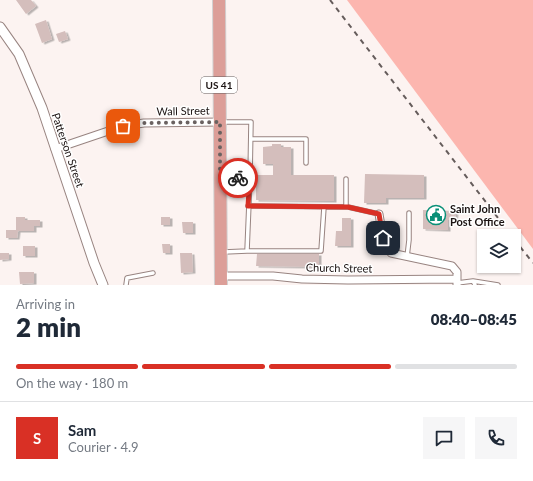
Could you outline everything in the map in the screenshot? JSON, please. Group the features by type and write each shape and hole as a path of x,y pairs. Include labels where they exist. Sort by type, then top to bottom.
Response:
{"highway":[{"name":"US 41","path":"219,0 221,280"}],"street":[{"name":"Patterson Street","path":"0,28 19,54 42,108 94,263 103,285"},
{"name":"Wall Street","path":"55,149 123,126 144,123 220,122"},
{"path":"379,214 383,238 391,253 452,266 456,272 457,282"},
{"name":"Church Street","path":"221,280 273,276 302,279 457,282"}],"lane":[{"path":"220,122 251,122 247,250"},
{"path":"251,139 306,140 306,163"},
{"path":"220,179 250,178"},
{"path":"346,179 346,207"},
{"path":"248,206 346,207 379,214"},
{"path":"221,252 247,250 321,250 324,207"},
{"path":"407,257 409,240 409,213"},
{"path":"126,285 128,278 153,273"},
{"path":"457,282 498,285"}],"shaded area":[{"path":"347,0 533,0 533,249 521,233 521,229 518,229"}],"building":[{"path":"16,0 31,0 36,6 26,14"},
{"path":"46,20 52,39 42,43 35,24"},
{"path":"65,31 68,39 59,42 56,34"},
{"path":"272,144 281,144 281,147 291,147 291,175 334,175 334,201 256,200 256,175 273,175 273,164 263,164 263,147 272,146"},
{"path":"365,174 424,175 424,198 386,198 386,203 364,203"},
{"path":"423,210 456,211 455,220 448,220 448,230 423,229"},
{"path":"16,217 25,217 25,220 40,220 40,226 34,226 34,231 18,231 17,238 6,238 6,230 16,230"},
{"path":"161,217 170,217 170,225 161,225"},
{"path":"342,218 351,218 351,246 335,246 336,231 342,231"},
{"path":"182,222 193,222 193,233 183,233"},
{"path":"162,244 170,244 170,253 163,253"},
{"path":"23,246 35,246 35,256 23,256"},
{"path":"0,253 9,253 9,259 0,260"},
{"path":"180,253 192,253 193,272 181,273"},
{"path":"257,254 319,254 319,267 256,266"},
{"path":"19,272 34,272 34,283 20,284"}],"railway":[{"path":"330,0 507,229"},
{"path":"521,248 533,263"}],"way so far":[{"path":"123,126 144,123 220,122 220,179 238,178"}],"place":[{"name":"Saint John Post Office","path":"436,215"}],"route":[{"path":"238,178 250,178 248,206 348,207 379,214 383,238"}]}
